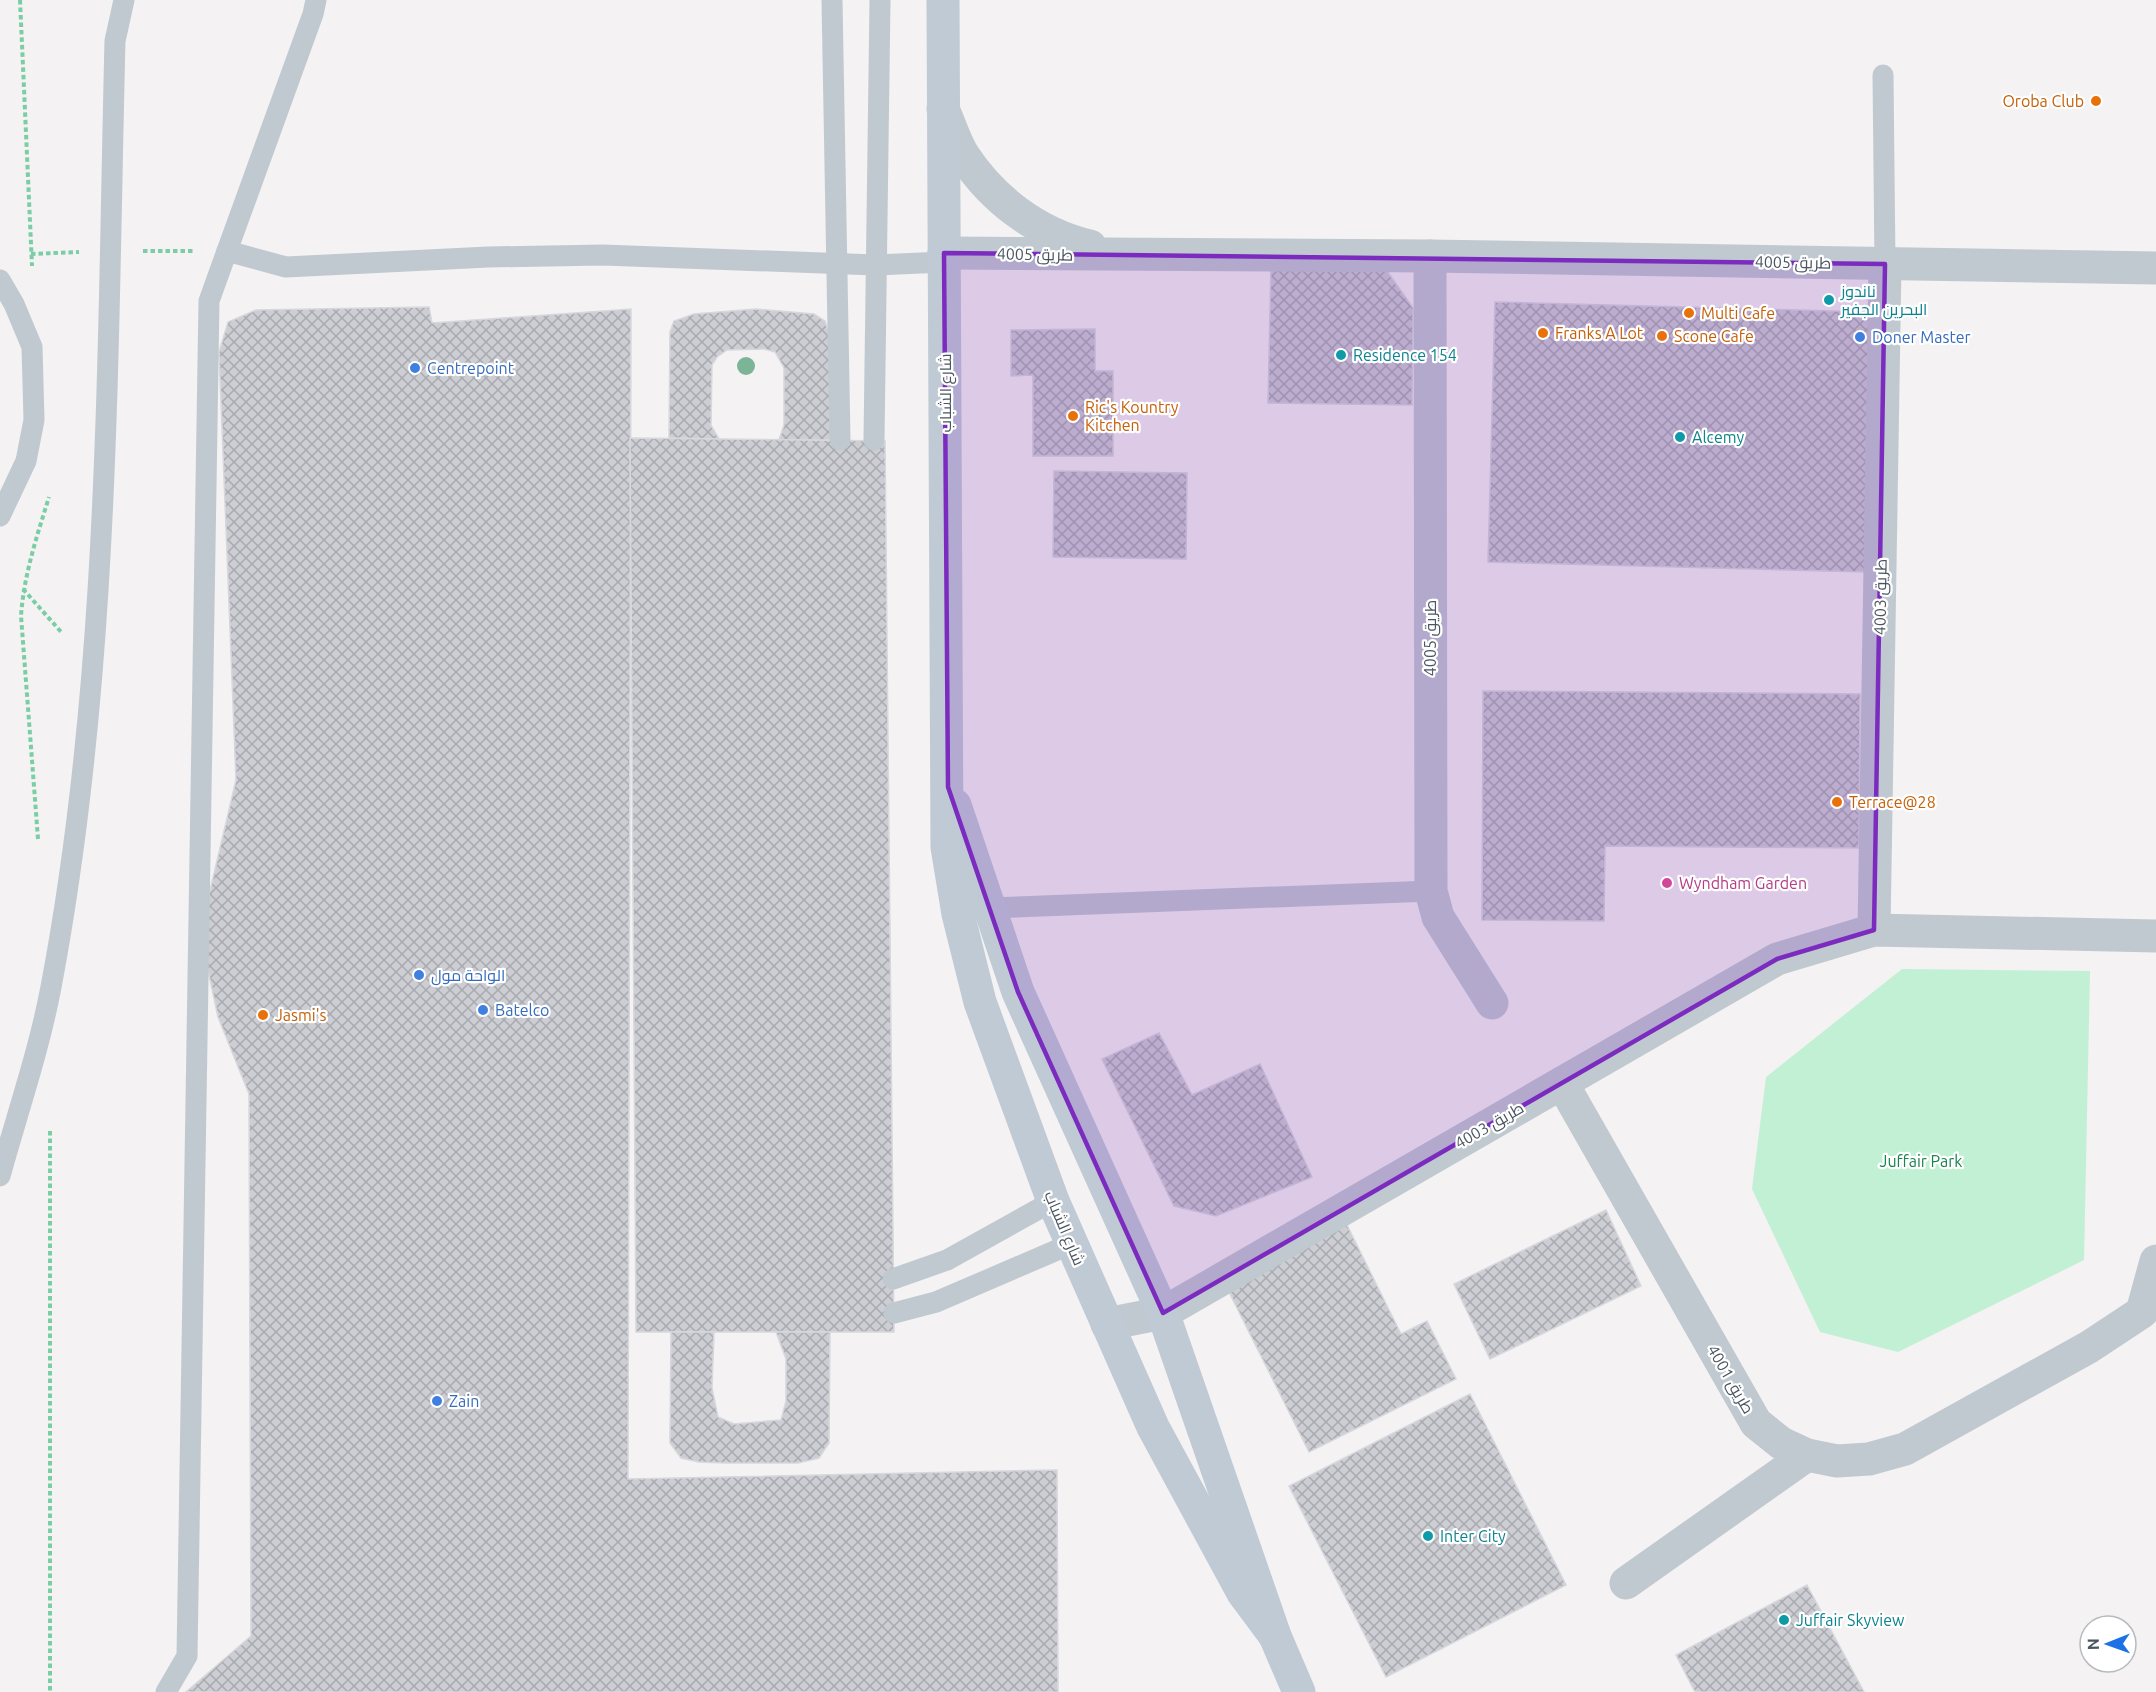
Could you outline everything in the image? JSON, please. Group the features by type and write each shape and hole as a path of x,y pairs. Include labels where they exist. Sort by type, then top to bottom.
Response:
{"street":[{"name":"شارع الشباب","path":"943,0 947,847 958,914 980,1002 1071,1244 1153,1427 1243,1593 1275,1636"},
{"name":"طريق 4005","path":"943,109 963,154 1002,200 1033,224 1078,244 1126,255"},
{"name":"طريق 4005","path":"1430,256 1431,891 1438,917 1492,1003"},
{"name":"طريق 4005","path":"944,257 1430,256 2156,268"},
{"name":"طريق 4003","path":"1874,930 1885,264"},
{"name":"شارع الشباب","path":"948,787 968,837 989,908 1018,992 1163,1313 1275,1636 1299,1692"},
{"name":"طريق 4003","path":"1107,1324 1163,1313 1777,959 1874,930 2156,936"},
{"name":"طريق 4001","path":"1562,1083 1756,1423 1781,1443 1807,1455 1837,1461 1869,1460 1905,1449 2089,1347 2149,1319 2156,1261"},
{"path":"1626,1583 1807,1455"}],"lane":[{"path":"0,1176 50,991 79,810 94,669 104,484 114,41 124,0"},
{"path":"166,1692 187,1656 209,301 310,25 316,0"},
{"path":"832,0 840,440"},
{"path":"874,440 880,0"},
{"path":"1883,75 1885,264"},
{"path":"227,251 286,267 488,257 603,255 876,265 944,257"},
{"path":"0,280 14,304 32,347 34,420 27,461 0,516"},
{"path":"989,908 1431,891"},
{"path":"893,1279 947,1260 1053,1201"},
{"path":"894,1313 936,1302 1071,1244"}],"path":[{"path":"23,589 94,669"},
{"path":"50,1121 50,1692"}],"highlighted area":[{"path":"944,253 1885,264 1874,930 1777,959 1163,1313 1018,992 948,787"}],"green space":[{"name":"Juffair Park","path":"1902,969 2090,971 2084,1260 1898,1352 1820,1332 1752,1189 1766,1077"}],"building":[{"name":"Residence 154","path":"1271,266 1385,268 1413,308 1412,405 1268,403"},
{"name":"Alcemy","path":"1495,302 1872,312 1866,572 1488,562"},
{"name":"الواحة مول","path":"429,307 432,323 631,309 628,1479 1057,1470 1058,1692 186,1692 251,1636 249,1094 218,1017 200,933 236,780 219,352 228,322 256,310"},
{"path":"756,309 814,314 825,321 830,337 830,440 779,440 784,425 784,368 775,352 764,349 727,350 717,357 712,365 711,425 719,439 669,438 670,332 674,321 694,314"},
{"name":"Ric's Kountry Kitchen","path":"1095,329 1095,371 1113,371 1113,456 1033,456 1033,375 1011,376 1011,330"},
{"path":"630,438 885,441 894,1332 636,1332"},
{"path":"1054,471 1187,473 1186,559 1053,557"},
{"path":"1483,691 1860,694 1859,848 1605,846 1604,921 1482,920"},
{"path":"1159,1033 1192,1095 1260,1064 1312,1177 1216,1216 1174,1206 1102,1059"},
{"path":"1606,1210 1641,1286 1490,1359 1454,1284"},
{"path":"1347,1225 1401,1334 1427,1321 1456,1379 1309,1452 1226,1286"},
{"path":"671,1332 714,1332 712,1388 718,1417 734,1424 781,1420 786,1401 786,1359 776,1332 830,1332 829,1443 819,1458 798,1463 725,1463 699,1462 681,1458 670,1443"},
{"name":"Inter City","path":"1470,1394 1566,1585 1386,1677 1289,1486"},
{"name":"Juffair Skyview","path":"1807,1585 1864,1692 1695,1692 1676,1655"}],"place":[{"name":"Oroba Club","path":"2096,101"},
{"name":"ناندوز البحرين الجفير","path":"1829,300"},
{"name":"Multi Cafe","path":"1689,313"},
{"name":"Franks A Lot","path":"1543,333"},
{"name":"Scone Cafe","path":"1662,336"},
{"name":"Doner Master","path":"1860,337"},
{"name":"Residence 154","path":"1341,355"},
{"name":"Centrepoint","path":"415,368"},
{"name":"Ric's Kountry Kitchen","path":"1073,416"},
{"name":"Alcemy","path":"1680,437"},
{"name":"Terrace@28","path":"1837,802"},
{"name":"Wyndham Garden","path":"1667,883"},
{"name":"الواحة مول","path":"419,975"},
{"name":"Batelco","path":"483,1010"},
{"name":"Jasmi's","path":"263,1015"},
{"name":"Zain","path":"437,1401"},
{"name":"Inter City","path":"1428,1536"},
{"name":"Juffair Skyview","path":"1784,1620"}]}
